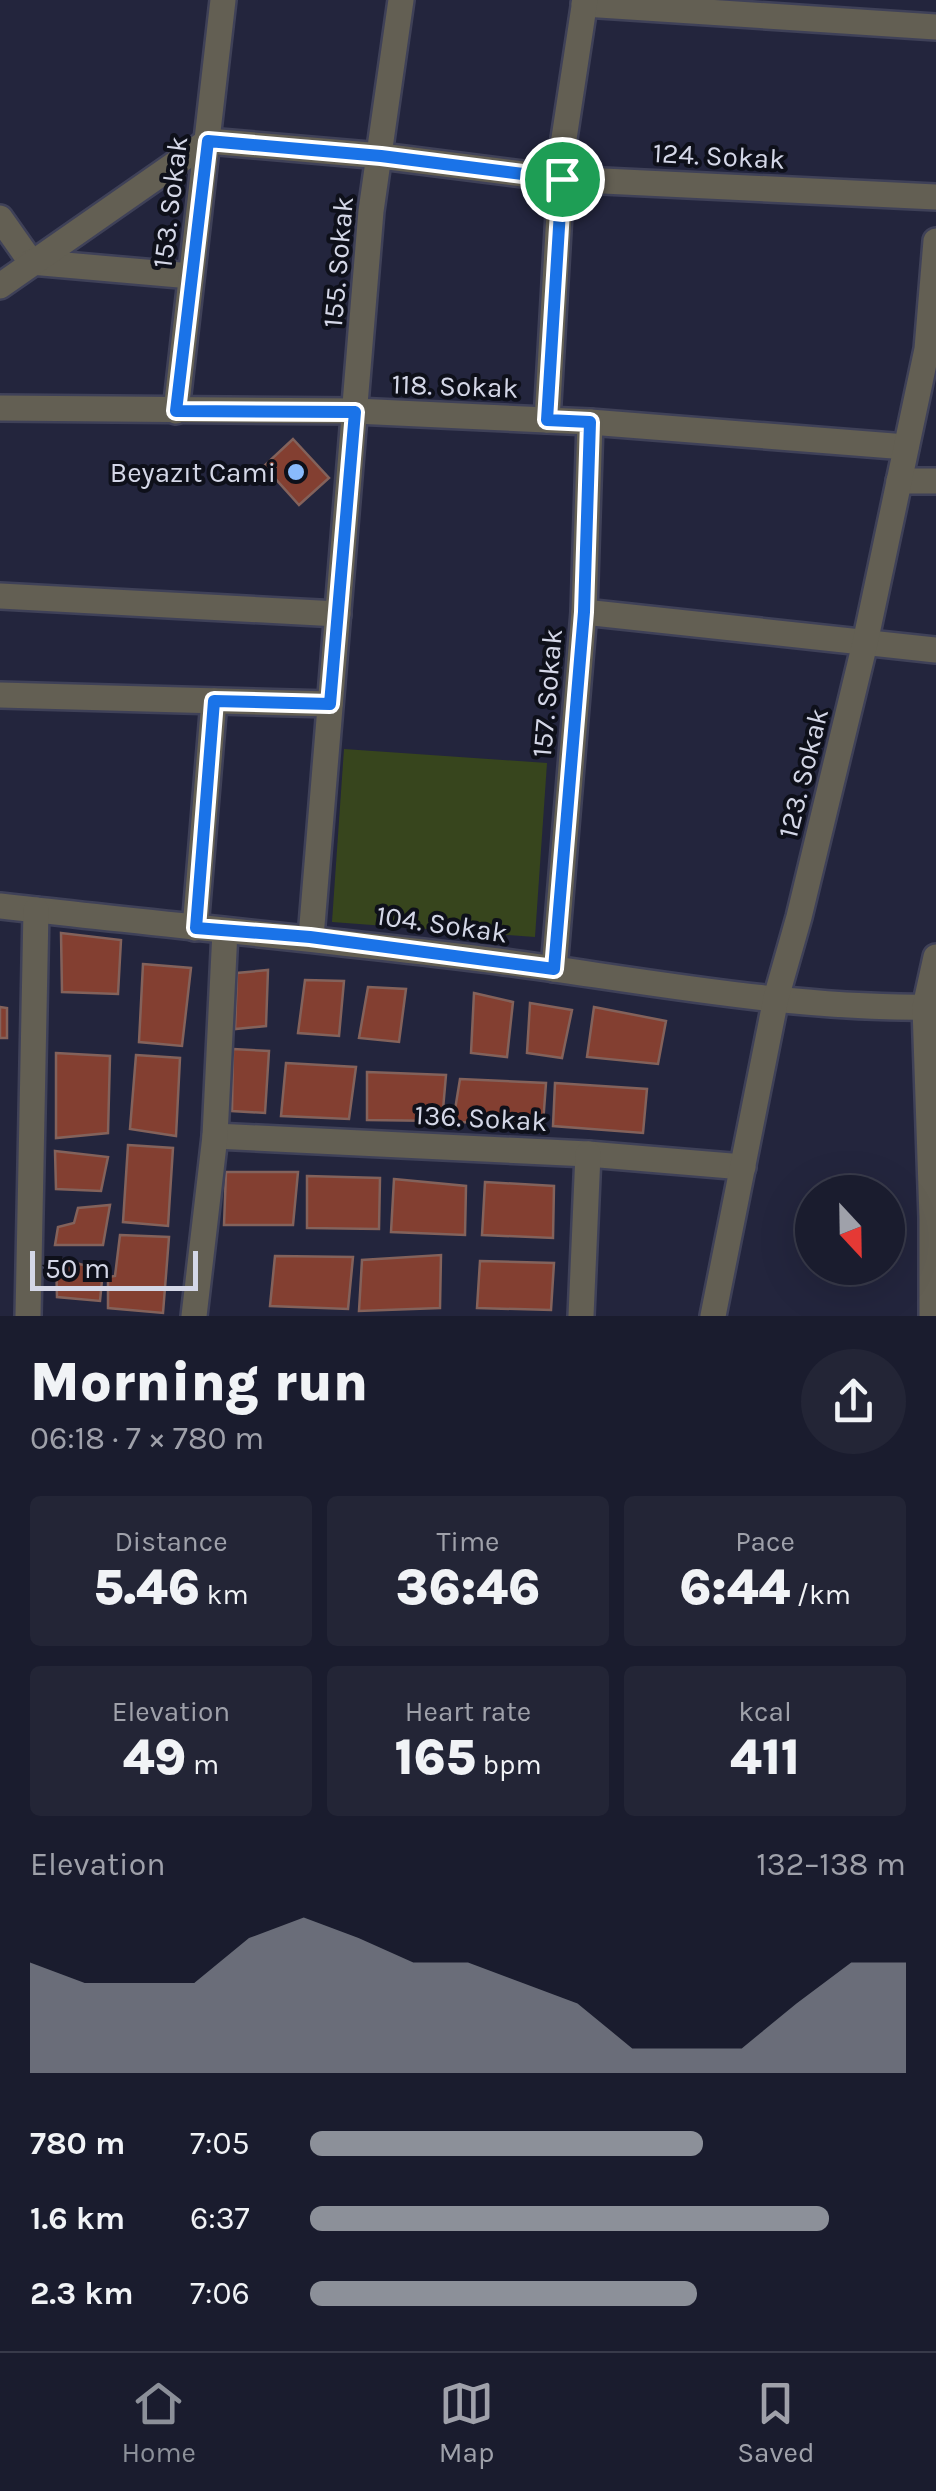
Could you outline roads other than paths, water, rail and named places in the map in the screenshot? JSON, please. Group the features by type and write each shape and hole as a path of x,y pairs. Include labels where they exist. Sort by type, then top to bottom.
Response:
{"street":[{"name":"153. Sokak","path":"176,411 224,0"},
{"name":"155. Sokak","path":"310,937 370,211 401,0"},
{"path":"547,420 564,145 584,2 936,28"},
{"name":"124. Sokak","path":"208,141 381,156 562,179 936,197"},
{"path":"0,286 208,141"},
{"path":"0,218 31,262 191,276"},
{"name":"123. Sokak","path":"713,1316 776,998 866,644 926,349 936,241"},
{"name":"118. Sokak","path":"0,408 355,412 547,420 906,446"},
{"name":"157. Sokak","path":"554,969 584,612 590,422"},
{"path":"899,481 936,481"},
{"path":"0,596 338,614"},
{"path":"584,612 936,650"},
{"path":"0,696 330,704"},
{"path":"196,928 214,701"},
{"name":"104. Sokak","path":"0,906 310,937 776,998 930,1007"},
{"path":"28,1316 36,910"},
{"path":"194,1316 216,1136 225,931"},
{"path":"932,1316 930,1007 936,957"},
{"name":"136. Sokak","path":"216,1136 588,1154 743,1166"},
{"path":"581,1316 588,1154"}],"place":[{"name":"Beyazıt Cami","path":"296,472"}]}
